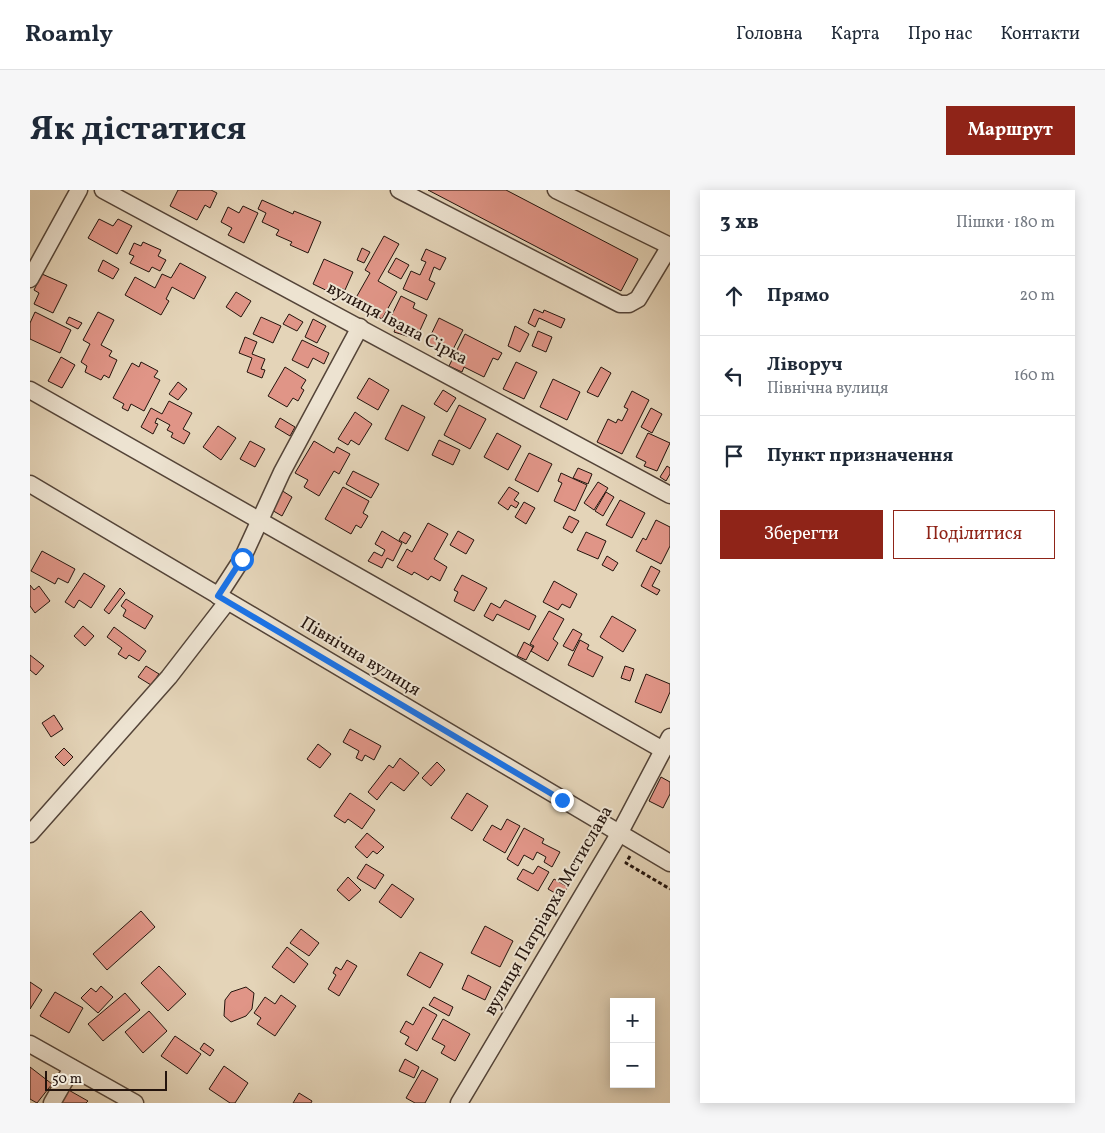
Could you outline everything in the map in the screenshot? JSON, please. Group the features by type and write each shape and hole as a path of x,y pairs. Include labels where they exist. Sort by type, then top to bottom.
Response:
{"street":[{"path":"30,279 78,190"},
{"name":"вулиця Івана Сірка","path":"103,190 670,495"},
{"path":"400,190 620,304 630,304 638,299 670,246 556,190"},
{"path":"30,834 169,677 222,599 282,472 360,327"},
{"path":"30,390 260,520 667,743"},
{"name":"Північна вулиця","path":"30,484 670,863"},
{"name":"вулиця Патріарха Мстислава","path":"459,1103 619,834 667,743"},
{"path":"30,1044 135,1103"},
{"path":"52,1103 72,1068"}],"path":[{"path":"626,863 670,889"}],"building":[{"path":"178,190 211,190 217,193 210,208 205,205 197,220 170,206"},
{"path":"428,190 506,190 638,259 621,291"},
{"path":"262,200 293,214 294,211 321,222 308,253 290,245 292,242 276,235 279,230 262,222 266,213 258,209"},
{"path":"243,206 258,213 244,243 228,235 232,228 221,222 228,207 239,213"},
{"path":"99,219 113,226 118,219 132,226 117,254 88,238"},
{"path":"384,236 399,244 378,281 397,292 382,319 353,303 370,273 365,270"},
{"path":"143,242 161,250 158,256 166,260 160,271 152,267 149,272 130,263 134,256 129,254 134,243 141,246"},
{"path":"362,248 370,252 364,263 357,260"},
{"path":"426,249 446,258 440,270 434,267 429,280 435,283 427,300 403,289 411,271 420,275 426,262 421,260"},
{"path":"396,258 409,265 401,279 388,272"},
{"path":"324,259 353,272 345,290 338,287 334,294 313,284"},
{"path":"103,260 119,269 113,279 98,271"},
{"path":"180,263 206,277 194,299 172,287 166,299 169,301 161,315 125,295 135,277 155,288 162,274 171,278"},
{"path":"42,274 67,285 53,313 34,304 39,293 34,290"},
{"path":"236,292 251,301 241,317 226,307"},
{"path":"401,296 415,303 413,308 427,315 416,339 394,332 396,327 388,323"},
{"path":"534,309 543,313 544,310 565,319 561,328 539,318 535,327 528,323"},
{"path":"35,312 71,330 60,353 30,339 30,323"},
{"path":"98,312 114,320 101,345 112,351 109,356 117,360 109,378 104,375 101,380 85,372 87,366 81,362 90,344 83,340"},
{"path":"289,314 303,322 297,331 283,324"},
{"path":"69,317 82,323 78,329 66,323"},
{"path":"261,317 281,326 273,343 253,334"},
{"path":"439,318 463,330 449,357 426,345"},
{"path":"313,319 326,326 317,343 305,337"},
{"path":"515,326 529,334 520,352 508,346"},
{"path":"538,331 552,337 546,352 532,346"},
{"path":"465,334 502,353 498,360 493,358 484,377 464,367 462,372 449,366"},
{"path":"245,337 257,342 252,354 265,359 261,369 265,370 262,378 247,372 252,358 239,353"},
{"path":"302,340 329,353 324,364 313,358 308,368 292,360"},
{"path":"61,357 75,365 62,388 48,381"},
{"path":"141,362 158,371 154,377 160,380 144,411 131,404 128,411 122,408 124,404 113,398 132,363 139,367"},
{"path":"516,362 537,372 524,399 503,389"},
{"path":"285,367 306,380 301,388 304,390 298,401 293,398 287,407 268,396"},
{"path":"601,367 611,373 598,397 587,392"},
{"path":"369,378 389,390 378,410 357,398"},
{"path":"553,379 580,392 567,420 540,407"},
{"path":"178,382 187,389 178,400 169,394"},
{"path":"443,390 456,398 447,412 434,404"},
{"path":"632,391 649,400 622,454 597,442 608,419 616,423 618,419 622,421 628,409 624,407"},
{"path":"169,401 192,413 183,429 190,433 184,444 171,437 173,433 167,430 170,425 157,418 155,423 158,424 153,434 141,427 151,408 162,414"},
{"path":"402,405 425,417 408,451 385,439"},
{"path":"459,405 486,419 470,449 444,435"},
{"path":"651,408 662,414 652,433 641,427"},
{"path":"355,412 372,424 359,445 351,440 348,445 338,439"},
{"path":"280,418 295,427 290,436 275,427"},
{"path":"218,426 236,438 221,460 203,447"},
{"path":"497,433 521,446 508,470 484,457"},
{"path":"648,433 670,443 657,471 644,466 646,462 636,457"},
{"path":"439,440 460,450 453,465 432,455"},
{"path":"250,441 265,449 255,467 240,459"},
{"path":"314,441 334,453 337,447 350,454 339,474 334,471 319,496 304,487 308,480 295,473"},
{"path":"529,453 552,464 538,492 515,480"},
{"path":"667,466 670,468 670,474 666,481 660,477"},
{"path":"578,468 592,474 588,484 573,478"},
{"path":"353,471 379,484 371,498 346,484"},
{"path":"561,473 587,485 575,511 554,501 562,483 558,481"},
{"path":"598,482 608,488 594,510 584,503"},
{"path":"343,487 369,501 363,513 368,516 361,528 356,525 351,534 325,519"},
{"path":"509,487 519,493 514,500 519,503 516,508 511,505 508,510 498,503"},
{"path":"281,490 292,497 282,516 270,509"},
{"path":"606,492 614,497 603,516 595,511"},
{"path":"620,500 645,513 632,538 606,525"},
{"path":"524,502 535,508 526,524 515,517"},
{"path":"569,516 579,521 572,533 563,528"},
{"path":"656,520 670,527 670,546 661,564 636,551 643,538 646,540"},
{"path":"428,523 448,534 434,559 447,567 440,581 431,576 428,580 414,572 412,575 397,567 407,549 412,552"},
{"path":"382,531 402,543 393,561 387,558 382,568 368,561 374,552 382,556 385,550 375,544"},
{"path":"458,531 474,540 466,554 450,545"},
{"path":"404,532 411,536 406,544 399,540"},
{"path":"586,532 606,541 598,559 577,550"},
{"path":"42,551 75,569 68,583 58,578 55,584 31,571"},
{"path":"607,556 618,563 613,571 602,565"},
{"path":"651,566 660,571 652,586 660,590 657,595 641,586"},
{"path":"84,573 105,586 91,608 79,600 74,608 65,602"},
{"path":"462,575 487,588 474,611 454,601 458,592 454,590"},
{"path":"554,581 577,594 570,608 562,604 558,610 543,602"},
{"path":"30,585 34,590 39,586 50,601 35,613 30,606"},
{"path":"120,588 125,593 109,614 104,610"},
{"path":"126,599 153,616 145,629 123,616 126,610 121,606"},
{"path":"505,600 536,616 529,630 497,614 493,621 484,616 491,603 500,608"},
{"path":"549,611 564,619 553,639 558,643 548,661 531,651 534,646 530,644"},
{"path":"612,616 636,630 623,652 600,637"},
{"path":"83,626 94,636 85,646 74,636"},
{"path":"114,627 146,651 139,661 129,655 126,659 118,654 122,648 107,637"},
{"path":"573,629 582,634 573,651 563,646"},
{"path":"580,640 589,645 587,649 603,657 593,677 568,665"},
{"path":"524,642 533,647 526,660 517,656"},
{"path":"30,655 44,666 36,675 30,670"},
{"path":"146,666 159,674 151,685 138,677"},
{"path":"625,666 634,669 630,681 621,678"},
{"path":"646,674 670,684 670,692 661,713 635,702"},
{"path":"54,715 63,729 51,737 42,723"},
{"path":"350,729 381,746 374,760 365,755 362,761 356,758 359,751 343,742"},
{"path":"318,744 331,754 320,768 307,759"},
{"path":"64,748 73,757 64,766 55,757"},
{"path":"400,758 419,773 404,791 391,782 377,800 368,792 389,765 393,768"},
{"path":"437,762 445,770 431,786 422,778"},
{"path":"661,777 670,782 670,794 663,808 649,801"},
{"path":"350,793 375,810 362,829 348,819 345,823 334,816"},
{"path":"467,793 488,806 472,831 451,818"},
{"path":"507,819 520,826 505,853 483,840 492,825 501,830"},
{"path":"524,828 544,839 542,843 560,852 552,867 544,862 546,857 537,852 533,860 524,855 518,866 507,859"},
{"path":"367,833 384,847 377,854 373,851 367,858 355,847"},
{"path":"366,864 384,875 375,889 357,878"},
{"path":"538,866 549,872 538,891 517,879 523,869 533,874"},
{"path":"348,877 361,890 349,901 337,890"},
{"path":"554,879 568,887 562,897 548,889"},
{"path":"392,884 414,899 401,918 379,902"},
{"path":"141,911 155,927 107,970 93,954"},
{"path":"485,926 513,941 500,967 471,953"},
{"path":"301,929 319,943 309,956 290,943"},
{"path":"287,947 308,964 294,983 272,967"},
{"path":"420,952 443,964 430,988 407,975"},
{"path":"347,960 357,966 339,996 328,989 336,975 333,973 336,967 341,970"},
{"path":"159,966 186,994 168,1011 141,983"},
{"path":"468,975 491,987 485,1000 462,989"},
{"path":"30,982 42,990 30,1009"},
{"path":"101,986 113,997 98,1013 81,998 91,988 96,992"},
{"path":"246,987 254,993 252,1009 246,1016 231,1022 224,1016 225,1000 231,992"},
{"path":"55,992 83,1008 69,1033 40,1016"},
{"path":"125,993 140,1010 103,1041 88,1024"},
{"path":"281,995 296,1006 275,1036 257,1024 261,1018 254,1013 265,997 275,1004"},
{"path":"434,997 453,1007 449,1016 429,1005"},
{"path":"423,1007 437,1015 417,1051 405,1044 409,1037 400,1032 406,1021 413,1025"},
{"path":"149,1011 167,1031 143,1053 125,1032"},
{"path":"443,1019 470,1034 455,1061 441,1053 445,1046 432,1039"},
{"path":"175,1036 201,1054 187,1074 161,1056"},
{"path":"204,1043 214,1050 210,1056 200,1049"},
{"path":"405,1059 419,1067 414,1078 399,1071"},
{"path":"224,1066 248,1083 235,1103 230,1103 209,1089"},
{"path":"30,1067 52,1084 37,1103 30,1099"},
{"path":"422,1070 438,1079 425,1103 415,1103 406,1098"},
{"path":"65,1088 88,1101 86,1103 56,1103"},
{"path":"299,1093 312,1101 311,1103 293,1103"}],"route":[{"path":"242,559 218,596 562,800"}]}
